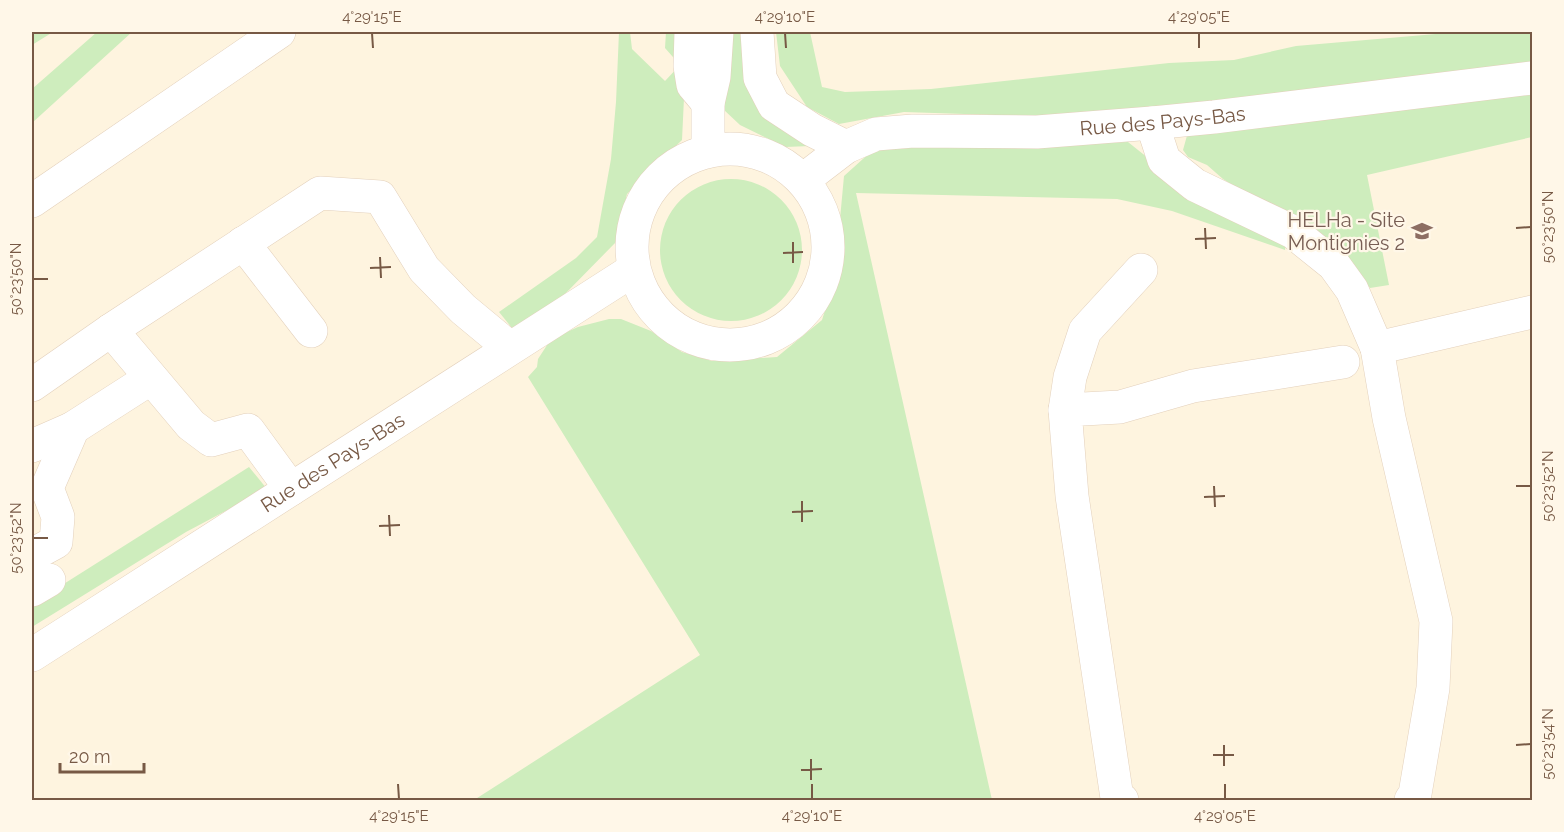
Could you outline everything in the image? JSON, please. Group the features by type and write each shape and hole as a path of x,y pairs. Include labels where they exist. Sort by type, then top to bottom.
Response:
{"street":[{"path":"32,201 279,32"},
{"path":"691,32 690,66 693,85 708,104"},
{"path":"708,150 708,104 714,77 717,32"},
{"path":"757,32 760,78 774,105 812,130 846,147"},
{"name":"Rue des Pays-Bas","path":"803,180 846,147 876,134 1037,132 1152,123 1533,78"},
{"path":"1152,123 1164,160 1194,185 1293,232 1334,265 1352,290 1377,348 1389,418 1436,621 1433,688 1415,794 1411,801"},
{"path":"742,149 776,159 803,180 821,207 829,239 826,272 813,301 791,326 762,341 751,343 729,346 697,341 669,325 646,301 633,270 631,239 638,209 655,182 679,162 708,150 742,149"},
{"path":"32,385 111,330 320,193 380,197 424,269 463,309 510,348"},
{"path":"243,243 311,331"},
{"name":"Rue des Pays-Bas","path":"32,655 633,270"},
{"path":"1122,801 1117,798 1072,496 1065,410 1070,377 1085,332 1141,270"},
{"path":"1377,348 1533,312"},
{"path":"111,330 191,425 211,440 248,430 291,489"},
{"path":"1065,410 1120,407 1193,386 1343,362"},
{"path":"32,446 73,428 151,378"},
{"path":"37,575 56,543 58,517 46,488 73,428"}],"green space":[{"path":"32,32 53,32 32,45"},
{"path":"97,32 132,32 32,123 32,89"},
{"path":"619,32 630,32 632,49 665,81 680,65 665,48 666,32 681,32 684,98 682,140 627,194 616,242 563,296 512,328 499,312 576,258 597,237 611,159"},
{"path":"726,32 744,32 810,146 785,147 740,125 723,109"},
{"path":"776,32 810,32 822,87 845,92 931,89 1169,63 1234,60 1296,46 1459,32 1532,32 1532,63 1268,95 1057,117 904,112 839,124 807,107 780,66"},
{"path":"1532,92 1532,137 1367,175 1389,285 1370,288 1347,260 1223,179 1207,165 1188,157 1183,150 1188,132"},
{"path":"1128,142 1153,162 1286,240 1285,250 1172,211 1117,199 856,193 992,800 474,800 700,655 528,377 537,367 538,359 551,339 578,327 609,319 621,319 651,331 682,352 712,361 777,357 822,320 844,251 840,219 844,176 874,149"},
{"path":"731,179 758,184 781,200 797,223 802,250 797,277 781,300 758,316 731,321 704,316 681,300 665,277 660,250 665,223 681,200 704,184"},
{"path":"249,467 267,489 186,532 32,627 32,604"}],"place":[{"name":"HELHa - Site Montignies 2","path":"1422,231"}]}
